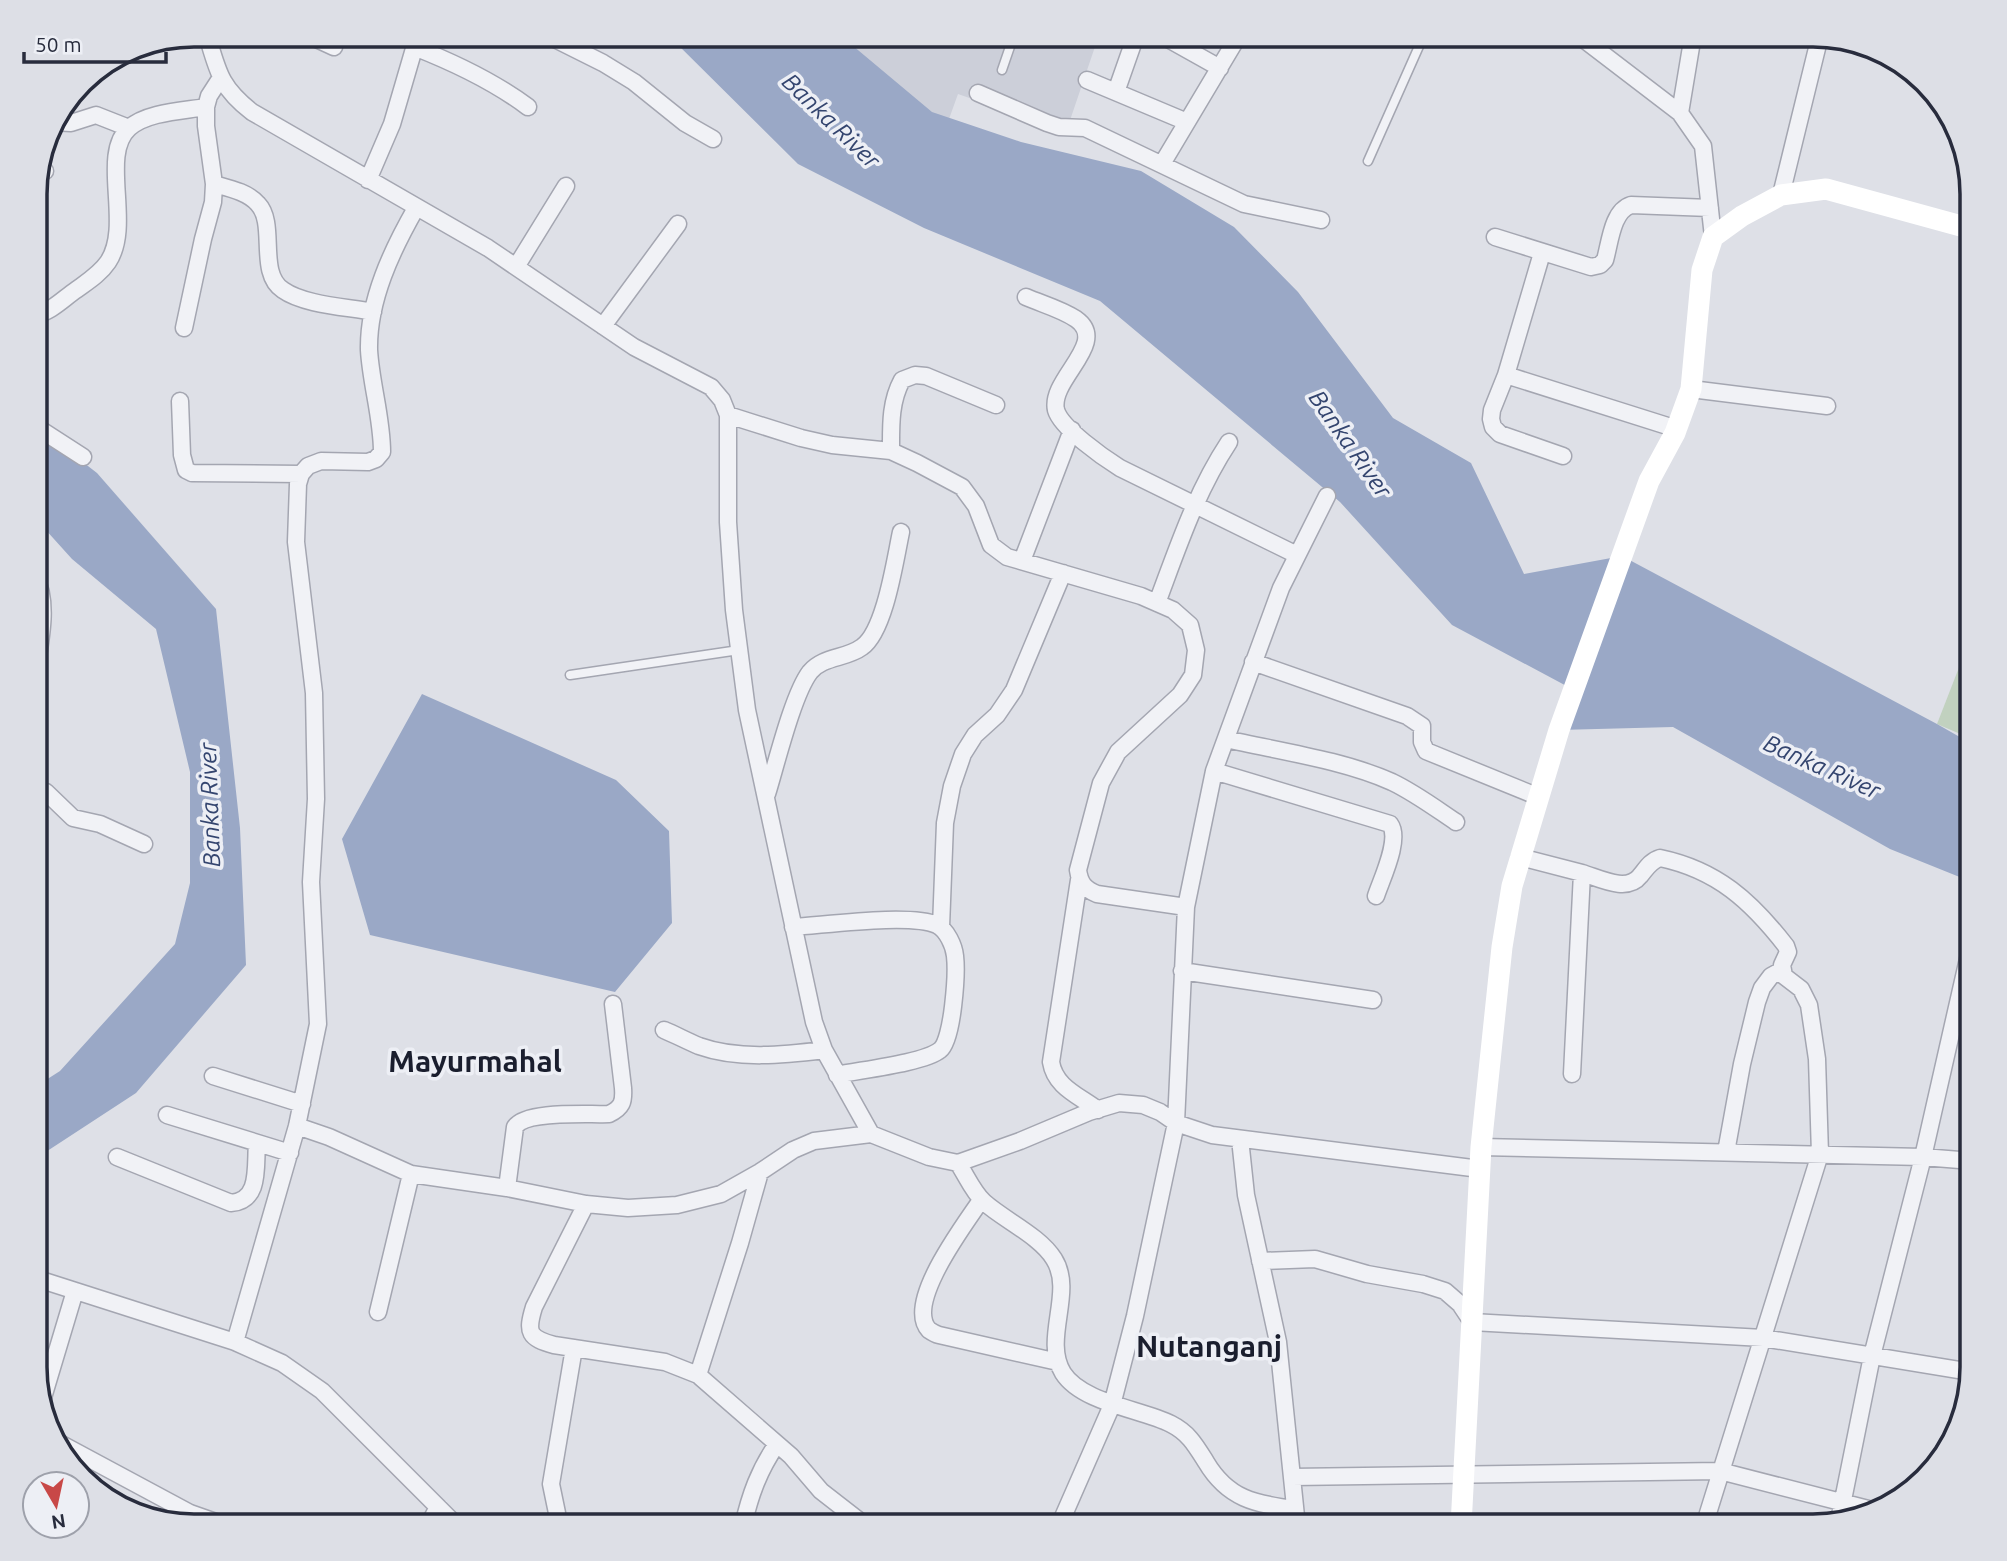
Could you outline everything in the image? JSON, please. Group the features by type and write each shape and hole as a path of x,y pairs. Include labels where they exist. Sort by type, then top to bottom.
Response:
{"street":[{"path":"211,47 220,79 233,98 252,112 488,248 634,347 711,387 722,400 728,415 728,522 734,610 747,710 814,1022 824,1050 871,1134"},
{"path":"368,180 392,124 414,47"},
{"path":"426,47 482,77 528,107"},
{"path":"571,47 634,82 685,123 713,139"},
{"path":"1116,92 1132,47"},
{"path":"1182,47 1220,68"},
{"path":"1162,164 1232,47"},
{"path":"1462,1514 1481,1147 1502,947 1512,886 1559,730 1649,481 1676,429 1692,389 1702,270 1713,237 1703,146 1680,113 1594,47"},
{"path":"1680,113 1691,47"},
{"path":"1782,195 1817,47"},
{"path":"184,328 202,239 213,202 214,184 206,107 209,96 220,79"},
{"path":"1087,80 1187,122"},
{"path":"978,93 1059,127 1085,128 1244,204 1321,220"},
{"path":"48,311 94,277 108,262 117,244 117,151 122,136 138,122 162,114 206,107"},
{"path":"66,123 96,116 129,128"},
{"path":"214,184 251,198 260,206 265,217 272,276 281,289 297,297 373,312"},
{"path":"516,267 566,186"},
{"path":"1713,237 1742,216 1782,195 1826,189 1960,226"},
{"path":"1495,237 1591,267 1600,265 1605,260 1618,215 1623,207 1710,208"},
{"path":"235,1342 298,1126 318,1024 311,882 316,799 314,693 296,542 300,474 308,466 321,461 368,461 376,459 382,452 369,348 373,312 397,241 416,208"},
{"path":"603,326 678,224"},
{"path":"1542,253 1491,419 1493,427 1500,434 1563,456"},
{"path":"1026,297 1074,318 1083,325 1088,334 1085,346 1059,388 1055,401 1056,413 1094,451 1120,468 1297,555"},
{"path":"891,451 891,416 896,392 902,380 915,375 926,376 996,405"},
{"path":"1506,375 1676,429"},
{"path":"1692,389 1827,406"},
{"path":"180,401 182,455 186,470 192,473 300,474"},
{"path":"728,415 811,440 891,451 962,487 976,506 992,545 1007,557 1141,596 1172,610 1190,625 1196,650 1193,675 1180,695 1118,752 1101,783 1077,870 1079,880 1051,1062 1052,1073 1059,1083 1098,1110"},
{"path":"1023,561 1072,430"},
{"path":"48,434 83,457"},
{"path":"1157,603 1194,504 1211,469 1229,442"},
{"path":"1064,1514 1112,1405 1135,1316 1176,1123 1186,907 1214,771 1281,588 1327,496"},
{"path":"766,796 796,700 809,673 822,662 862,647 874,634 881,618 901,532"},
{"path":"941,927 945,823 952,786 963,754 975,735 997,715 1014,690 1063,573"},
{"path":"1253,662 1407,716 1422,726 1422,741 1426,751 1539,797"},
{"path":"1226,739 1357,770 1390,781 1412,792 1456,822"},
{"path":"1214,771 1390,824 1394,829 1394,842 1376,896"},
{"path":"48,794 74,818 100,824 144,845"},
{"path":"1520,857 1628,885 1636,881 1653,860 1660,858 1732,888 1755,908 1786,946 1788,957 1782,970 1771,976 1762,988 1757,1002 1742,1064 1726,1152"},
{"path":"1572,1074 1583,873"},
{"path":"1079,880 1086,889 1097,894 1186,907"},
{"path":"793,927 907,920 929,922 941,927 949,937 955,956 950,1035 942,1049 926,1057 837,1075"},
{"path":"1707,1514 1820,1154 1817,1059 1809,1005 1801,989 1784,976 1782,970"},
{"path":"1182,971 1373,999"},
{"path":"1842,1511 1872,1356 1923,1157 1960,994"},
{"path":"507,1188 518,1121 533,1117 609,1114 619,1110 624,1101 613,1004"},
{"path":"664,1030 699,1046 719,1051 760,1055 824,1050"},
{"path":"213,1076 302,1104"},
{"path":"298,1126 330,1137 411,1174 507,1188 586,1204 628,1208 677,1205 721,1194 793,1150 814,1141 871,1134 929,1157 958,1163 1119,1104 1143,1105 1176,1123 1212,1135 1480,1169"},
{"path":"167,1115 290,1153"},
{"path":"1240,1139 1246,1195 1278,1342 1296,1514"},
{"path":"117,1157 232,1203 241,1202 250,1196 254,1189 257,1143"},
{"path":"1481,1147 1820,1154 1960,1160"},
{"path":"958,1163 981,1200 1053,1256 1061,1280 1056,1345 1058,1362 1063,1373 1074,1385 1112,1405 1168,1423 1186,1432 1210,1469 1222,1484 1236,1495 1259,1504 1295,1509"},
{"path":"698,1375 760,1172"},
{"path":"378,1312 411,1174"},
{"path":"981,1200 927,1289 925,1321 929,1330 939,1335 1058,1362"},
{"path":"586,1204 534,1307 529,1323 530,1333 538,1341 665,1362 698,1375 791,1456 821,1491 851,1514"},
{"path":"1260,1261 1315,1259 1367,1274 1423,1283 1445,1291 1460,1304 1472,1321"},
{"path":"48,1282 235,1342 282,1363 322,1391 445,1514"},
{"path":"48,1359 75,1291"},
{"path":"1472,1321 1763,1338 1960,1370"},
{"path":"558,1514 551,1484 574,1348"},
{"path":"745,1514 749,1496 762,1466 777,1444"},
{"path":"75,1451 192,1514"},
{"path":"1292,1477 1720,1471 1858,1507"},
{"path":"434,1514 438,1507"}],"lane":[{"path":"1002,70 1010,47"},
{"path":"1368,161 1419,47"},
{"path":"570,674 739,650"}],"shaded area":[{"path":"823,47 1095,47 1066,132 958,94 949,119 862,88"}],"green space":[{"path":"1960,665 1960,734 1937,724"}],"water":[{"name":"Banka River","path":"680,47 854,47 932,112 1021,142 1141,171 1234,227 1298,292 1393,418 1471,463 1524,574 1622,556 1960,737 1960,877 1890,849 1673,727 1559,730 1574,690 1452,625 1340,502 1100,301 924,228 798,164"},
{"name":"Banka River","path":"48,435 97,473 216,609 240,828 246,965 136,1093 48,1151 48,1079 60,1071 175,944 190,883 190,772 156,629 72,559 48,532"},
{"path":"422,694 616,780 669,831 672,923 615,992 370,935 342,839"}],"district":[{"name":"Mayurmahal","path":"475,1062"},
{"name":"Nutanganj","path":"1209,1347"}]}
